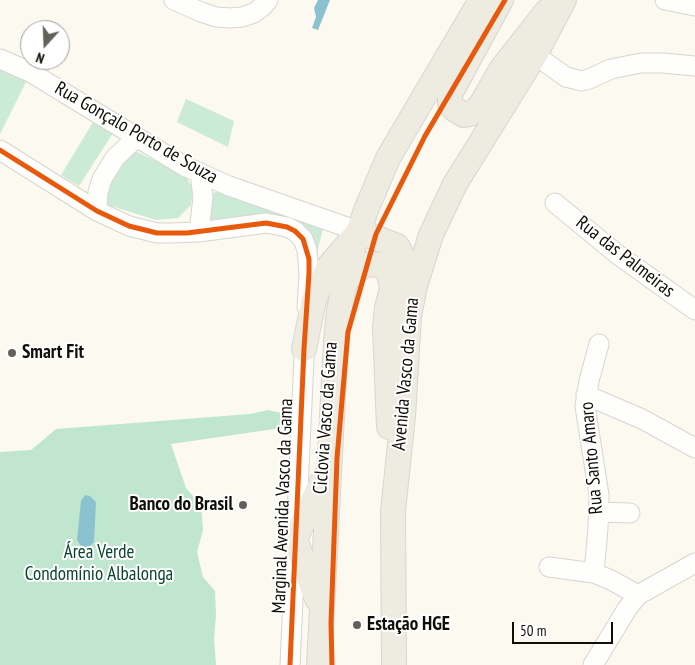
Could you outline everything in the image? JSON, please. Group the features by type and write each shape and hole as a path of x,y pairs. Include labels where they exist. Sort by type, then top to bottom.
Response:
{"main road":[{"path":"319,665 320,608 336,340 345,282 358,231 388,158 481,0"},
{"path":"500,0 450,94 450,104 464,115 475,111 482,103 507,62 555,0"},
{"name":"Avenida Vasco da Gama","path":"394,665 393,511 403,416 409,316 415,286 435,227 455,184 535,55 564,0"},
{"path":"358,231 392,243 400,249 401,257 387,308 386,327 393,511"},
{"path":"304,349 314,300 329,266 358,231"},
{"path":"345,282 357,270 366,265 374,264 383,266 388,271 392,286"},
{"path":"320,608 295,539 330,465"}],"street":[{"path":"174,0 216,17 230,18 254,13 268,0"},
{"path":"665,0 695,6"},
{"path":"535,55 566,77 582,81 611,69 641,63 695,66"},
{"name":"Rua Gonçalo Porto de Souza","path":"0,59 30,72 200,173 229,186 358,231"},
{"path":"97,211 98,192 102,179 115,158 138,137"},
{"path":"0,150 97,211 129,226 157,233 199,232 203,198 200,173"},
{"name":"Rua das Palmeiras","path":"556,203 616,254 695,310"},
{"name":"Marginal Avenida Vasco da Gama","path":"199,232 266,223 287,227 295,231 303,239 309,259 290,665"},
{"name":"Rua Santo Amaro","path":"594,573 599,512 597,478 584,406 600,344"},
{"path":"586,395 642,419 695,448"},
{"path":"599,512 630,513"},
{"path":"593,665 638,595 695,563"},
{"path":"548,567 594,573 638,595"}],"green space":[{"path":"0,63 28,78 0,134"},
{"path":"186,99 234,121 228,147 177,122"},
{"path":"95,119 113,133 79,186 61,175"},
{"path":"131,149 185,175 193,189 191,205 178,218 156,220 108,205 106,189"},
{"path":"219,190 323,228 314,266 312,236 298,222 268,213 197,222 212,194"},
{"name":"Área Verde Condomínio Albalonga","path":"268,410 286,414 288,427 171,444 186,488 201,505 203,530 197,552 203,577 215,591 214,639 216,665 0,665 0,452 31,450 56,429 250,414"}],"water":[{"path":"318,0 330,0 318,30 312,28 316,17 314,8"},
{"path":"85,495 90,496 96,502 94,542 88,548 80,545 77,540 81,501"}],"cycle path":[{"name":"Ciclovia Vasco da Gama","path":"332,665 331,623 337,458 348,332 376,234 425,136 505,0"},
{"path":"0,150 97,211 129,226 157,233 187,233 266,223 287,227 295,231 303,239 309,259 309,273 290,665"}],"place":[{"name":"Smart Fit","path":"12,353"},
{"name":"Banco do Brasil","path":"243,505"},
{"name":"Estação HGE","path":"357,625"}]}
